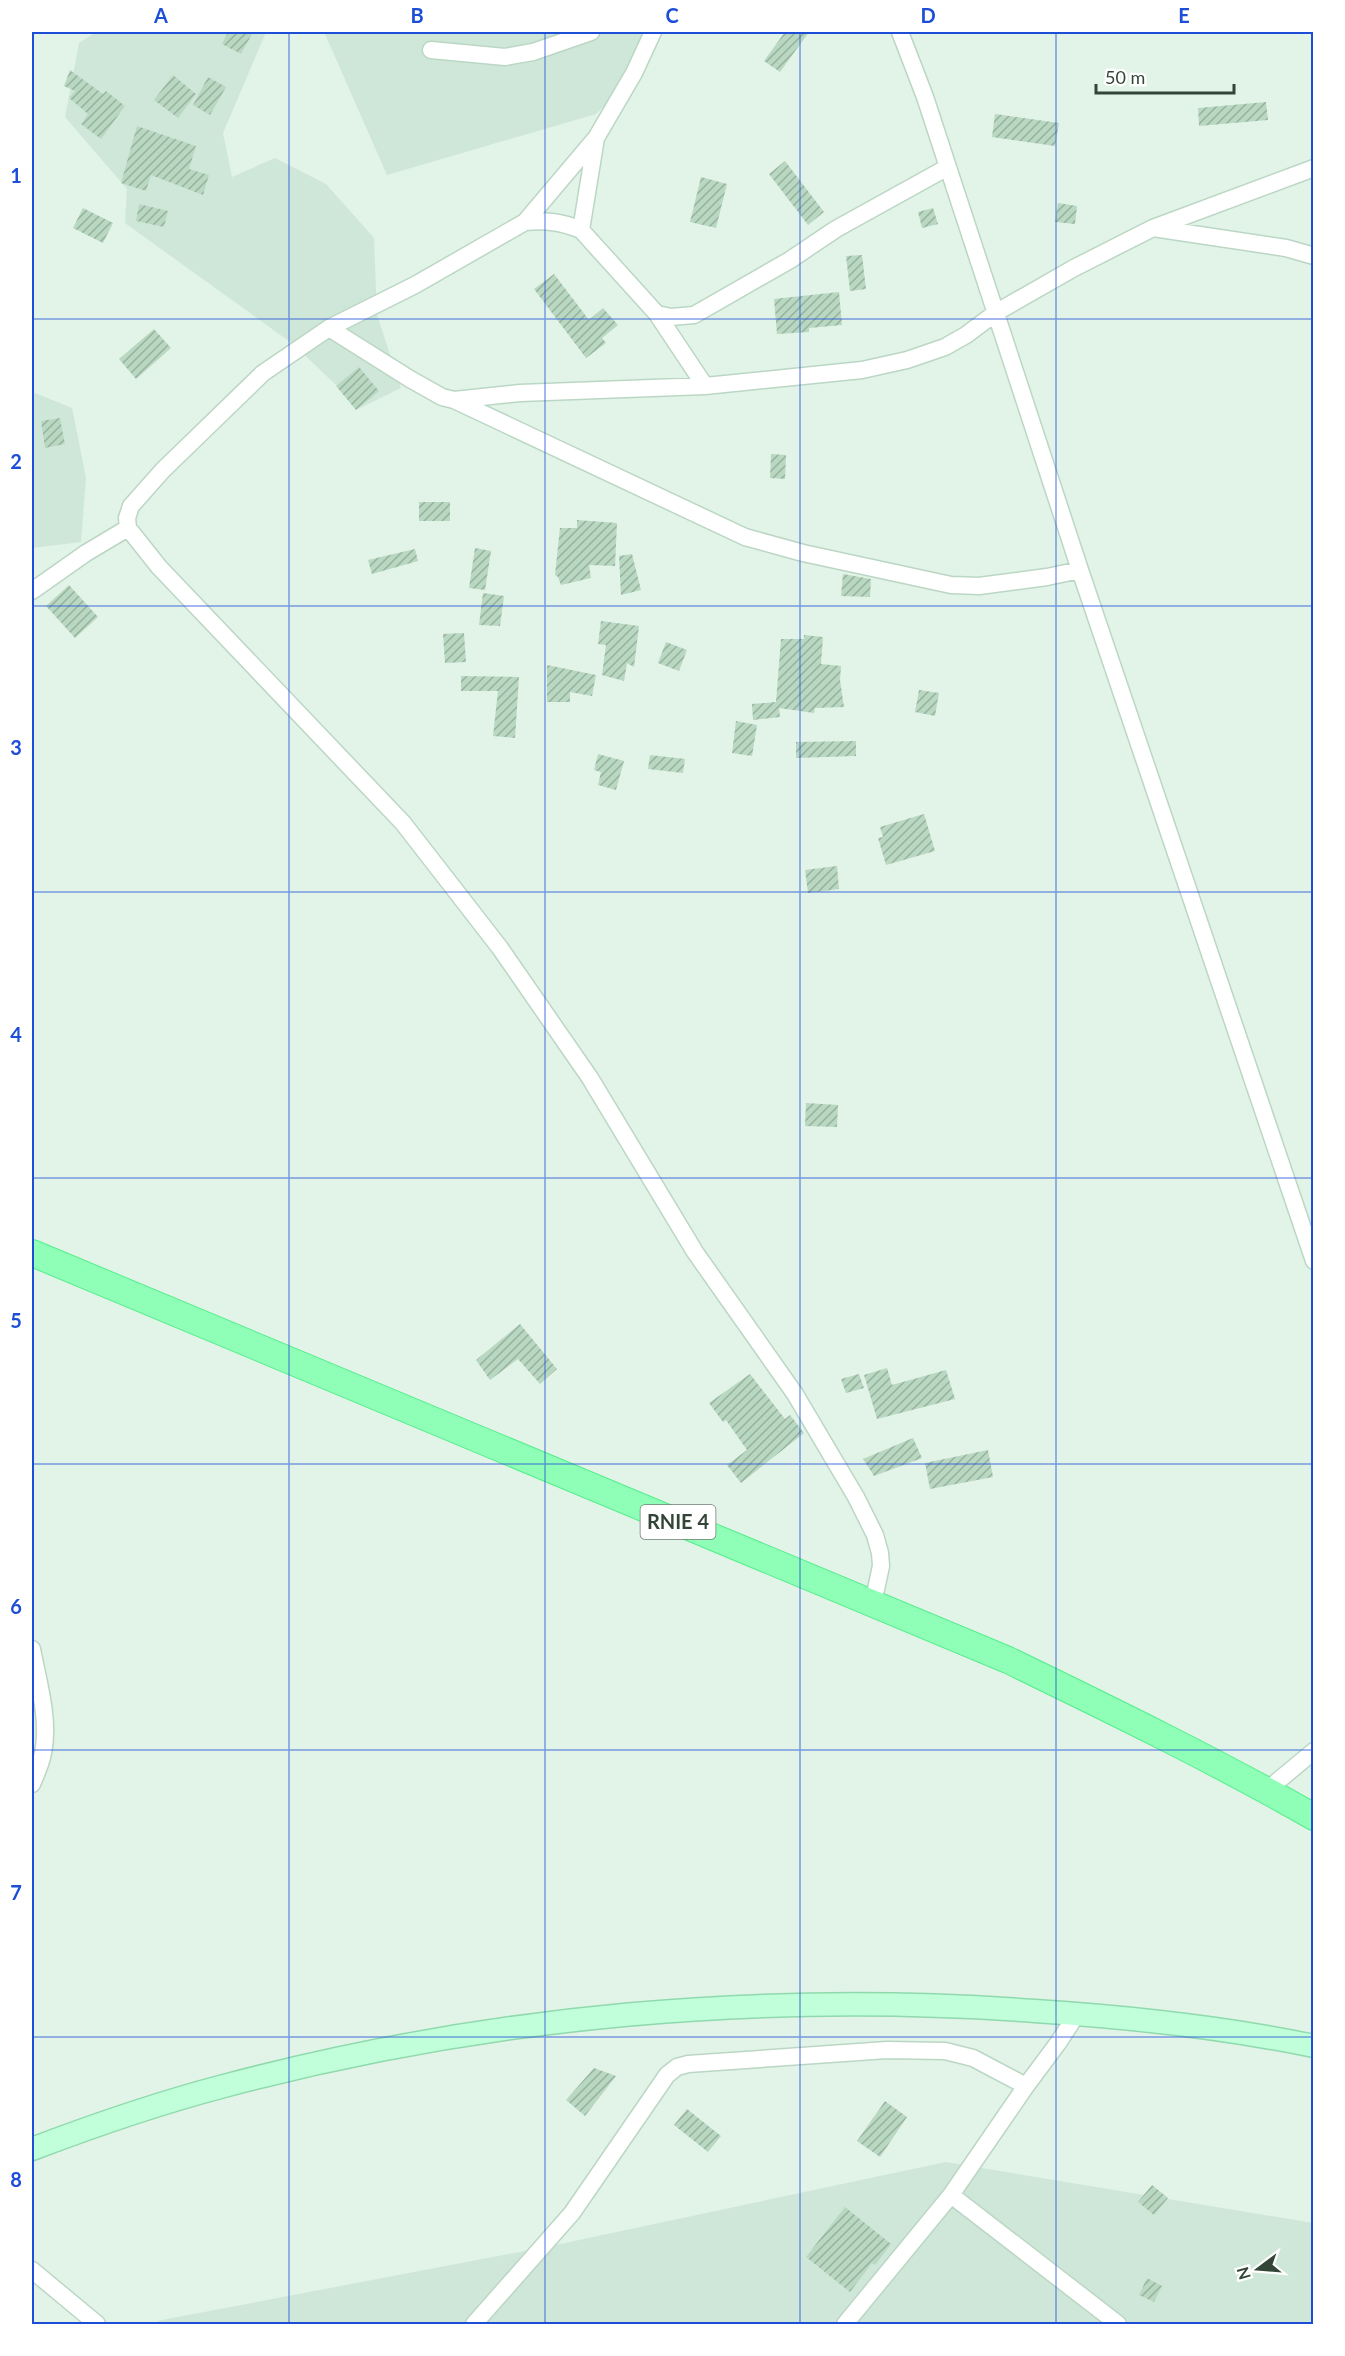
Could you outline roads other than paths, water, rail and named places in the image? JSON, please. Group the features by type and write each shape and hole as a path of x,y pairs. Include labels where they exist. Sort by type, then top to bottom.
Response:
{"main road":[{"name":"RNIE 4","path":"32,1253 1008,1660 1136,1722 1314,1817"},
{"path":"32,2148 145,2109 222,2086 317,2062 518,2027 611,2016 870,2003 975,2006 1171,2023 1314,2046"}],"street":[{"path":"431,50 505,57 533,52 591,32"},
{"path":"653,32 634,73 596,138 525,222 415,285 329,328 263,373 163,470 131,506 127,518 128,528 159,567 403,823 519,976 590,1078 695,1252 795,1394 856,1497 875,1535 880,1553 881,1566 873,1603"},
{"path":"900,32 925,97 1080,570 1311,1241 1314,1261"},
{"path":"581,230 596,138"},
{"path":"657,314 671,317 694,315 790,260 836,229 948,167"},
{"path":"454,400 520,393 705,386 862,370 907,360 945,347 997,312 1074,268 1153,228 1314,168"},
{"path":"525,222 546,220 565,223 581,230 657,314 705,386"},
{"path":"1153,228 1286,248 1314,256"},
{"path":"329,328 442,397 454,400 746,537 804,553 951,585 979,586 1080,570"},
{"path":"32,591 86,553 128,528"},
{"path":"32,1648 45,1738 44,1752 32,1784"},
{"path":"1267,1790 1314,1751"},
{"path":"853,2322 951,2194 1077,2014"},
{"path":"474,2325 572,2213 667,2075 677,2067 688,2064 887,2050 945,2051 973,2058 1026,2086"},
{"path":"951,2194 1118,2325"},
{"path":"32,2270 97,2325"}]}
